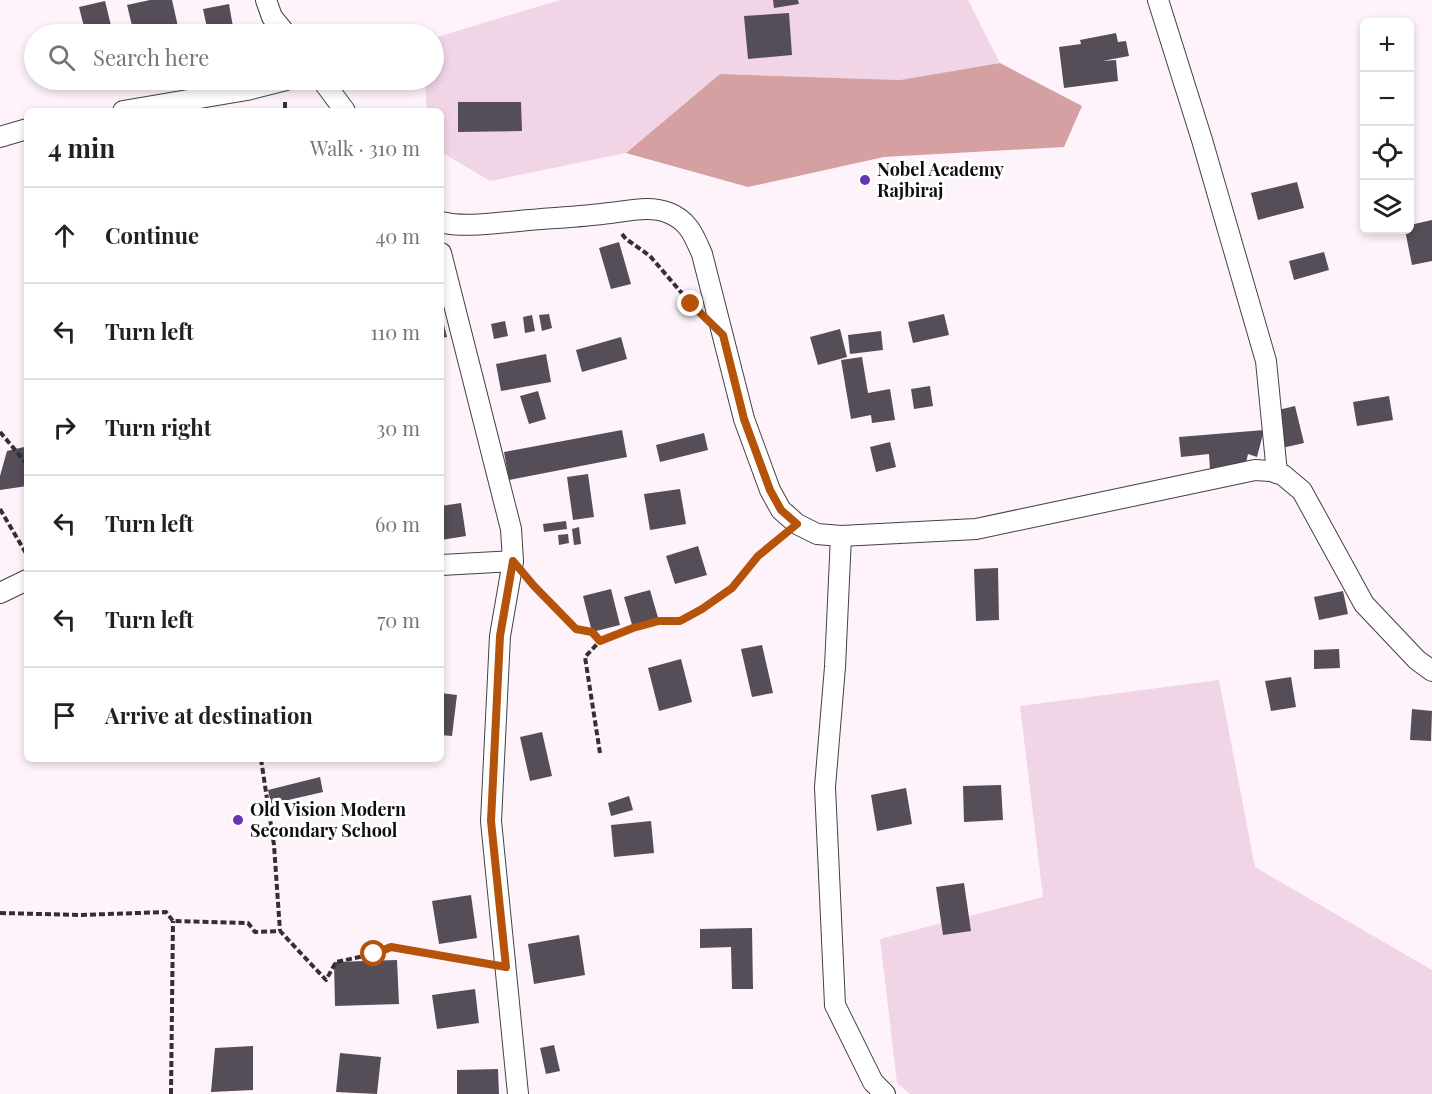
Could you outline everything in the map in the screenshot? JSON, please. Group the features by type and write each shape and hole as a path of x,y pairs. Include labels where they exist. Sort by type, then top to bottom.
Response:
{"street":[{"path":"266,0 272,17 278,24"},
{"path":"1158,0 1202,140 1266,360 1277,473"},
{"path":"141,108 247,90"},
{"path":"329,90 343,108"},
{"path":"0,137 24,130"},
{"path":"444,223 479,224 639,209 656,209 683,221 692,230 702,254 744,419 770,490 781,510 797,524 817,534 841,536 976,529 1255,470 1271,471 1283,475 1302,491 1364,604 1417,660 1432,671"},
{"path":"444,265 510,529 513,561 500,636 491,821 518,1094"},
{"path":"841,536 835,667 825,787 835,1005 873,1082 885,1094"},
{"path":"444,566 513,561"},
{"path":"0,593 24,581"}],"path":[{"path":"608,213 626,239 650,256 691,304 723,335"},
{"path":"0,432 24,460"},
{"path":"0,509 24,550"},
{"path":"600,753 585,657 600,641 659,621 680,621 702,609 732,588 758,556 797,524"},
{"path":"513,561 576,629 592,632 600,641"},
{"path":"261,762 274,845 280,931 326,980 336,962 374,954 391,947 506,967"},
{"path":"0,913 81,915 166,912 173,921 171,1094"},
{"path":"173,921 248,923 255,932 280,931"}],"shaded area":[{"path":"560,0 968,0 1000,63 900,80 720,74 626,153 490,181 444,154 444,108 427,108 426,90 444,90 444,35"},
{"path":"1000,63 1082,106 1064,147 884,157 748,187 626,153 720,74 900,80"},
{"path":"1219,680 1255,867 1432,970 1432,1094 910,1094 897,1083 880,939 1043,897 1020,706"}],"building":[{"path":"150,0 172,0 177,24 132,24 127,5"},
{"path":"773,0 798,0 799,4 774,8"},
{"path":"105,1 111,24 83,24 79,7"},
{"path":"229,4 232,24 206,24 203,9"},
{"path":"789,13 792,55 748,59 744,16"},
{"path":"1116,33 1118,42 1126,41 1129,56 1102,61 1116,60 1118,81 1064,88 1059,47 1081,44 1080,40"},
{"path":"458,102 521,102 522,131 458,132"},
{"path":"1297,182 1304,208 1258,220 1251,193"},
{"path":"1432,220 1432,261 1412,265 1406,234 1414,234 1414,224"},
{"path":"619,242 631,284 611,289 599,248"},
{"path":"1324,252 1329,270 1294,280 1289,261"},
{"path":"549,314 552,328 542,331 539,315"},
{"path":"944,314 949,335 913,343 908,322"},
{"path":"532,315 535,331 525,333 523,317"},
{"path":"505,321 508,336 494,339 491,324"},
{"path":"840,329 847,357 818,365 810,337"},
{"path":"881,331 883,350 850,354 848,335"},
{"path":"621,337 627,359 582,372 576,350"},
{"path":"546,354 551,382 501,391 496,364"},
{"path":"862,357 868,393 890,389 895,420 872,423 871,415 851,419 841,360"},
{"path":"930,386 933,406 914,409 911,389"},
{"path":"538,391 546,419 529,424 520,396"},
{"path":"1389,396 1393,420 1357,426 1353,402"},
{"path":"1295,406 1304,443 1282,448 1274,411"},
{"path":"622,430 627,457 509,480 504,452"},
{"path":"1264,430 1257,457 1248,454 1245,467 1210,470 1209,454 1181,457 1179,437"},
{"path":"704,433 708,450 660,462 656,445"},
{"path":"890,442 896,467 876,472 870,447"},
{"path":"24,447 24,486 0,490 0,476 7,451"},
{"path":"588,474 594,517 573,520 567,477"},
{"path":"680,489 686,524 650,530 644,494"},
{"path":"461,503 466,536 444,540 444,506"},
{"path":"566,521 567,529 544,532 543,524"},
{"path":"579,527 581,544 574,545 572,529"},
{"path":"568,534 569,543 559,545 558,535"},
{"path":"698,546 707,575 675,584 666,556"},
{"path":"998,568 999,620 976,621 974,569"},
{"path":"611,589 620,625 592,632 583,596"},
{"path":"650,590 659,621 633,628 624,597"},
{"path":"1343,591 1348,614 1319,620 1314,597"},
{"path":"762,645 773,693 752,697 741,649"},
{"path":"1339,649 1340,668 1314,669 1314,650"},
{"path":"681,659 692,702 659,711 648,668"},
{"path":"1291,677 1296,707 1271,711 1265,681"},
{"path":"444,693 457,695 452,736 444,735"},
{"path":"1412,709 1432,711 1431,741 1410,740"},
{"path":"542,732 552,776 530,781 520,737"},
{"path":"320,777 323,792 271,804 268,790"},
{"path":"1001,785 1003,820 964,822 963,786"},
{"path":"906,788 912,824 877,831 871,795"},
{"path":"629,796 633,810 611,816 608,803"},
{"path":"651,821 654,853 614,857 611,825"},
{"path":"964,883 971,931 943,935 936,887"},
{"path":"471,895 477,938 439,944 432,901"},
{"path":"752,928 753,989 732,989 731,947 700,948 700,929"},
{"path":"579,935 585,975 534,984 528,944"},
{"path":"397,960 399,1004 335,1006 334,962"},
{"path":"475,989 479,1023 437,1029 432,995"},
{"path":"554,1045 560,1071 546,1074 540,1048"},
{"path":"253,1046 253,1090 211,1092 215,1048"},
{"path":"340,1053 381,1057 377,1094 336,1092"},
{"path":"498,1069 499,1094 457,1094 457,1070"}],"place":[{"name":"Nobel Academy Rajbiraj","path":"865,180"},
{"name":"Old Vision Modern Secondary School","path":"238,820"}],"route":[{"path":"374,954 391,947 506,967 491,821 500,636 513,561 576,629 592,632 600,641 659,621 680,621 702,609 732,588 758,556 797,524 781,510 770,490 744,419 723,335 691,304"}]}
